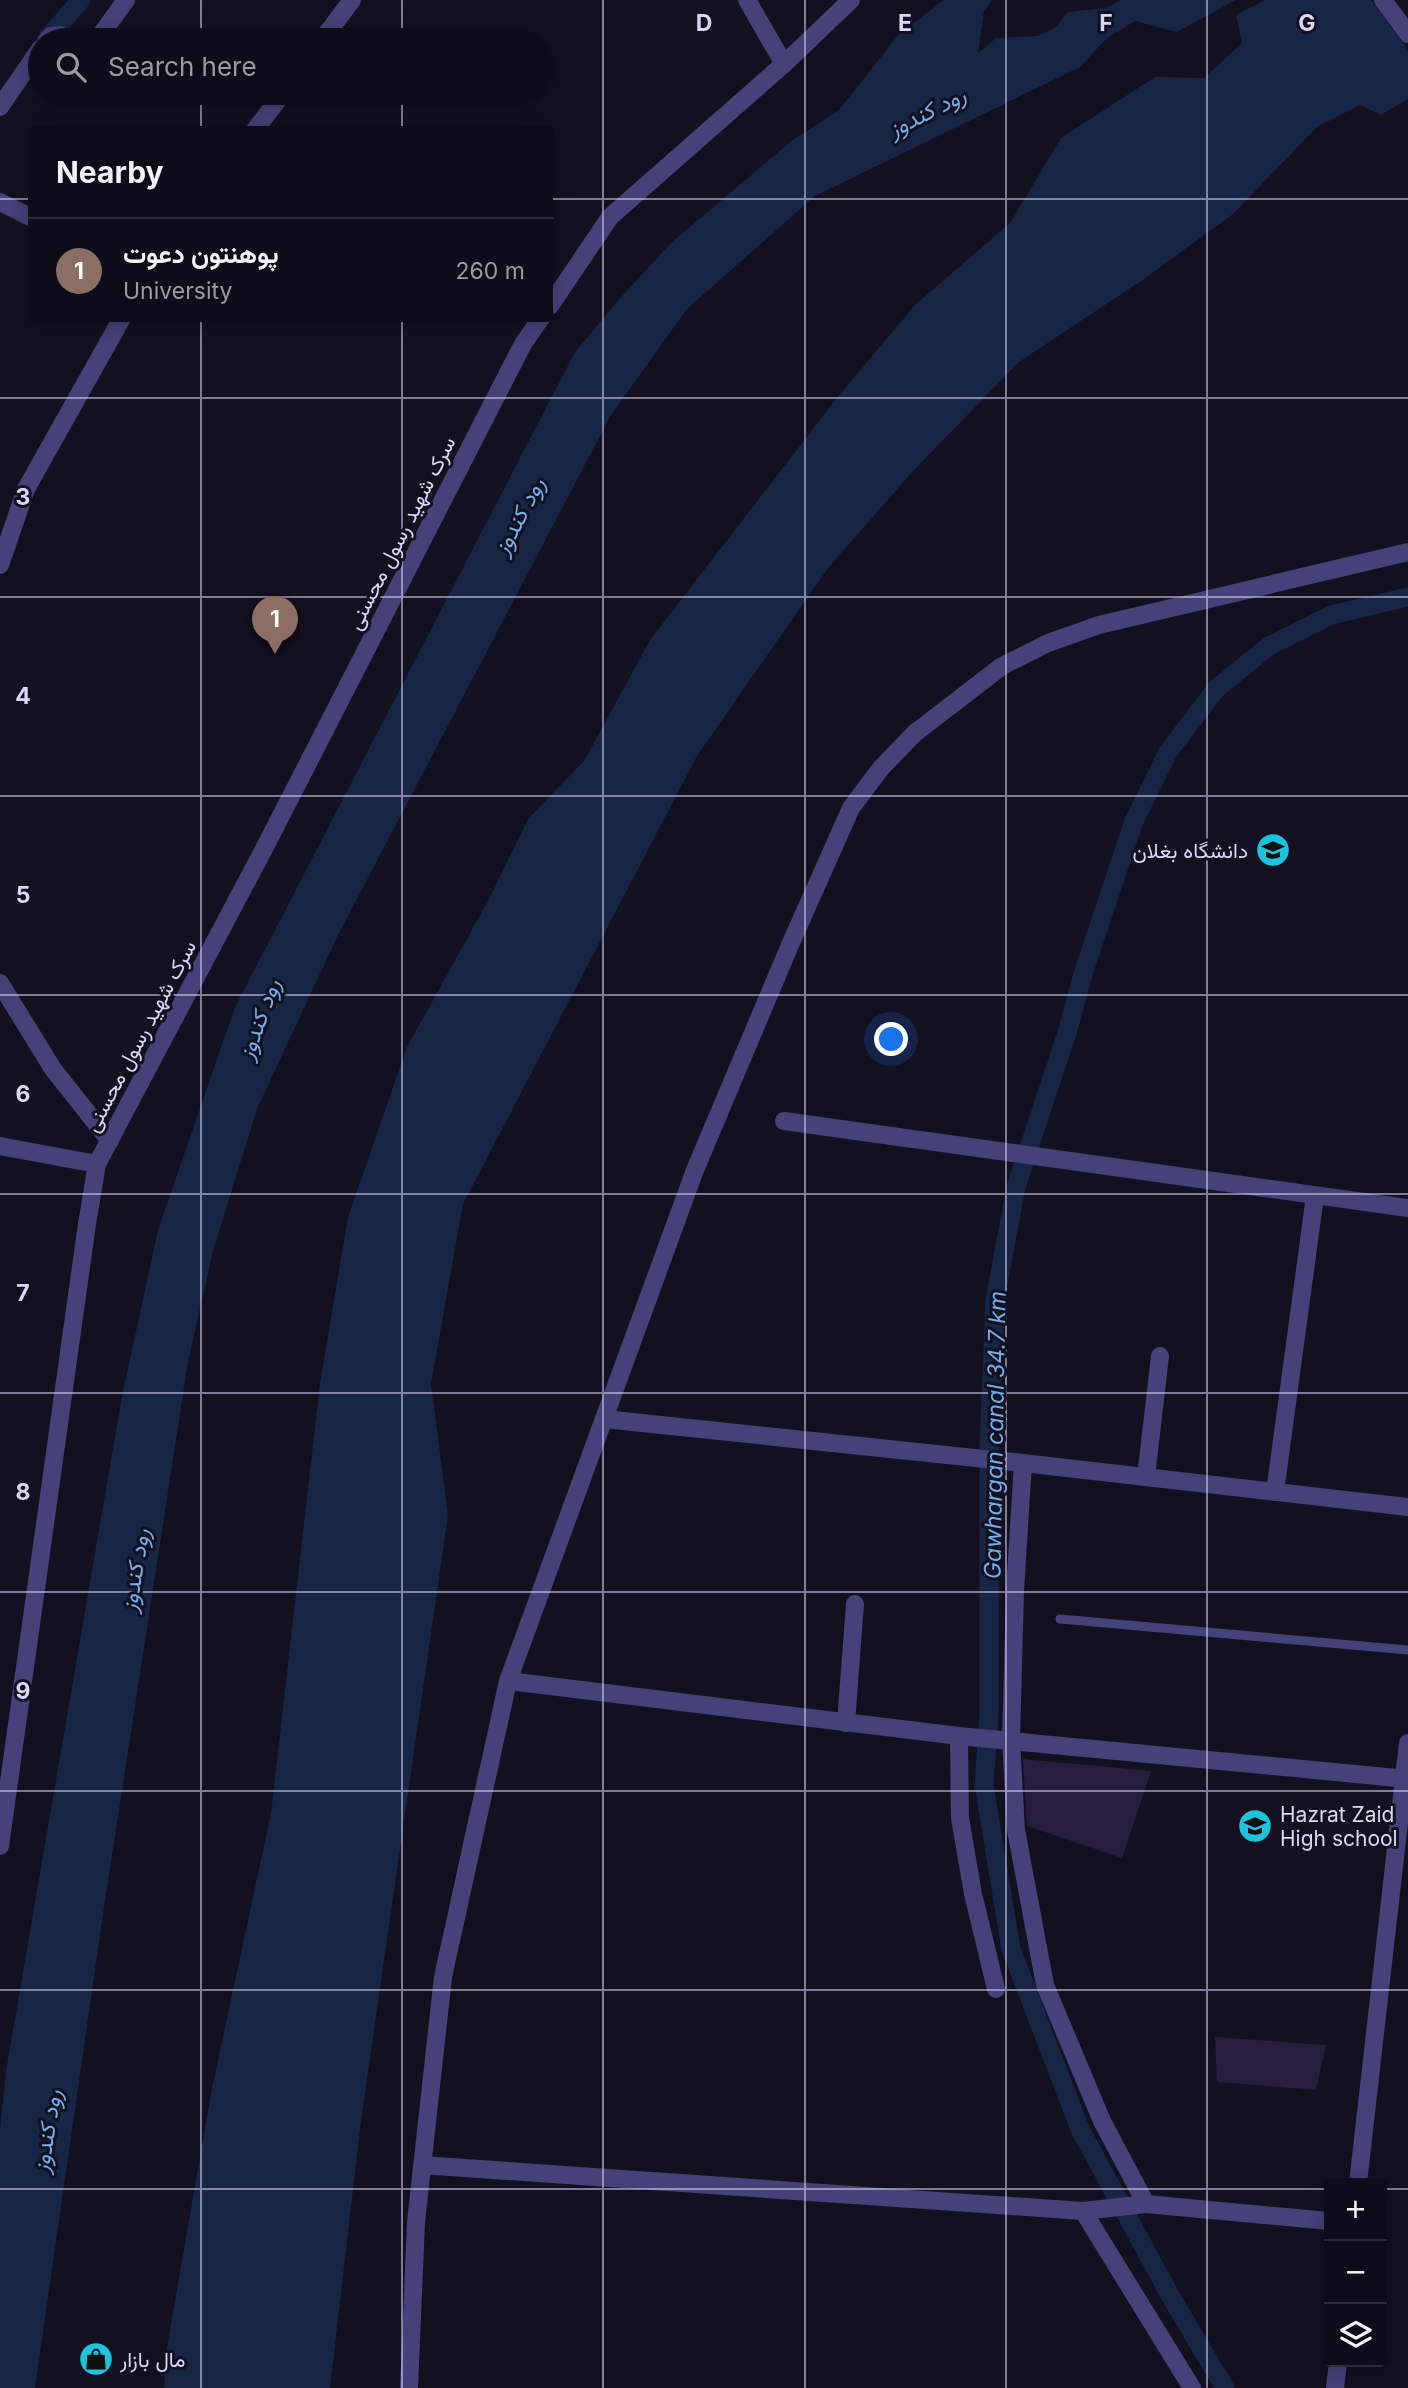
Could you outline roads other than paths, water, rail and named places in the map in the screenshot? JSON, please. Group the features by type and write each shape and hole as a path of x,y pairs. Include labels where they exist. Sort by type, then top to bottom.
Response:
{"street":[{"path":"106,28 127,0"},
{"path":"331,28 352,0"},
{"path":"747,0 784,64"},
{"path":"553,302 610,218 784,64 851,0"},
{"path":"1383,0 1408,34"},
{"path":"0,107 28,66"},
{"path":"258,126 274,105"},
{"path":"0,202 28,216"},
{"path":"0,565 26,489 120,322"},
{"name":"سرک شهید رسول محسنی","path":"0,1846 97,1164 266,845 523,344 538,322"},
{"path":"409,2388 416,2222 443,1978 508,1681 695,1170 851,808 881,768 915,733 1002,666 1048,643 1099,625 1408,552"},
{"path":"0,983 52,1069 110,1141"},
{"path":"784,1121 1408,1208"},
{"path":"0,1146 97,1164"},
{"path":"1275,1492 1315,1196"},
{"path":"1146,1477 1160,1356"},
{"path":"604,1419 1023,1462 1408,1507"},
{"path":"1023,1462 1015,1591 1011,1740 1016,1830 1045,1985 1102,2121 1146,2204"},
{"path":"846,1723 855,1604"},
{"path":"508,1681 846,1723 1406,1779"},
{"path":"959,1735 960,1818 973,1894 996,1989"},
{"path":"1359,2178 1408,1744"},
{"path":"422,2165 1083,2211 1146,2204 1324,2221"},
{"path":"1083,2211 1192,2388"},
{"path":"1335,2388 1337,2367"}],"lane":[{"path":"1060,1619 1408,1650"}],"water":[{"name":"رود کندوز","path":"944,0 992,0 984,11 978,53 996,38 1038,36 1056,27 1068,12 1106,8 1121,0 1236,0 1177,32 1135,21 1107,38 1080,67 815,196 687,309 611,415 338,935 257,1109 213,1251 188,1362 103,1914 35,2388 0,2388 0,2130 6,2071 122,1396 158,1230 235,1007 575,352 672,242 794,139 839,110 899,34"},
{"path":"1265,0 1371,0 1408,50 1408,99 1381,115 1360,105 1317,127 1233,214 1144,279 1019,362 915,469 828,568 697,756 463,1204 431,1384 448,1515 361,2121 330,2388 164,2388 167,2347 212,2088 271,1813 320,1383 348,1217 407,1047 489,899 528,819 584,761 650,640 836,399 915,305 1010,223 1061,138 1155,77 1204,78 1242,43 1236,15"}],"waterway":[{"path":"56,28 81,0"},
{"name":"Gawhargan canal 34.7 km","path":"1225,2388 1171,2297 1080,2129 1011,1949 984,1785 989,1715 989,1446 995,1300 1016,1187 1067,1033 1083,974 1134,821 1168,752 1216,689 1269,646 1331,615 1408,597"}],"place":[{"name":"پوهنتون دعوت","path":"275,654"},
{"name":"دانشگاه بغلان","path":"1273,850"},
{"name":"Hazrat Zaid High school","path":"1255,1826"},
{"name":"مال بازار","path":"96,2359"}]}
